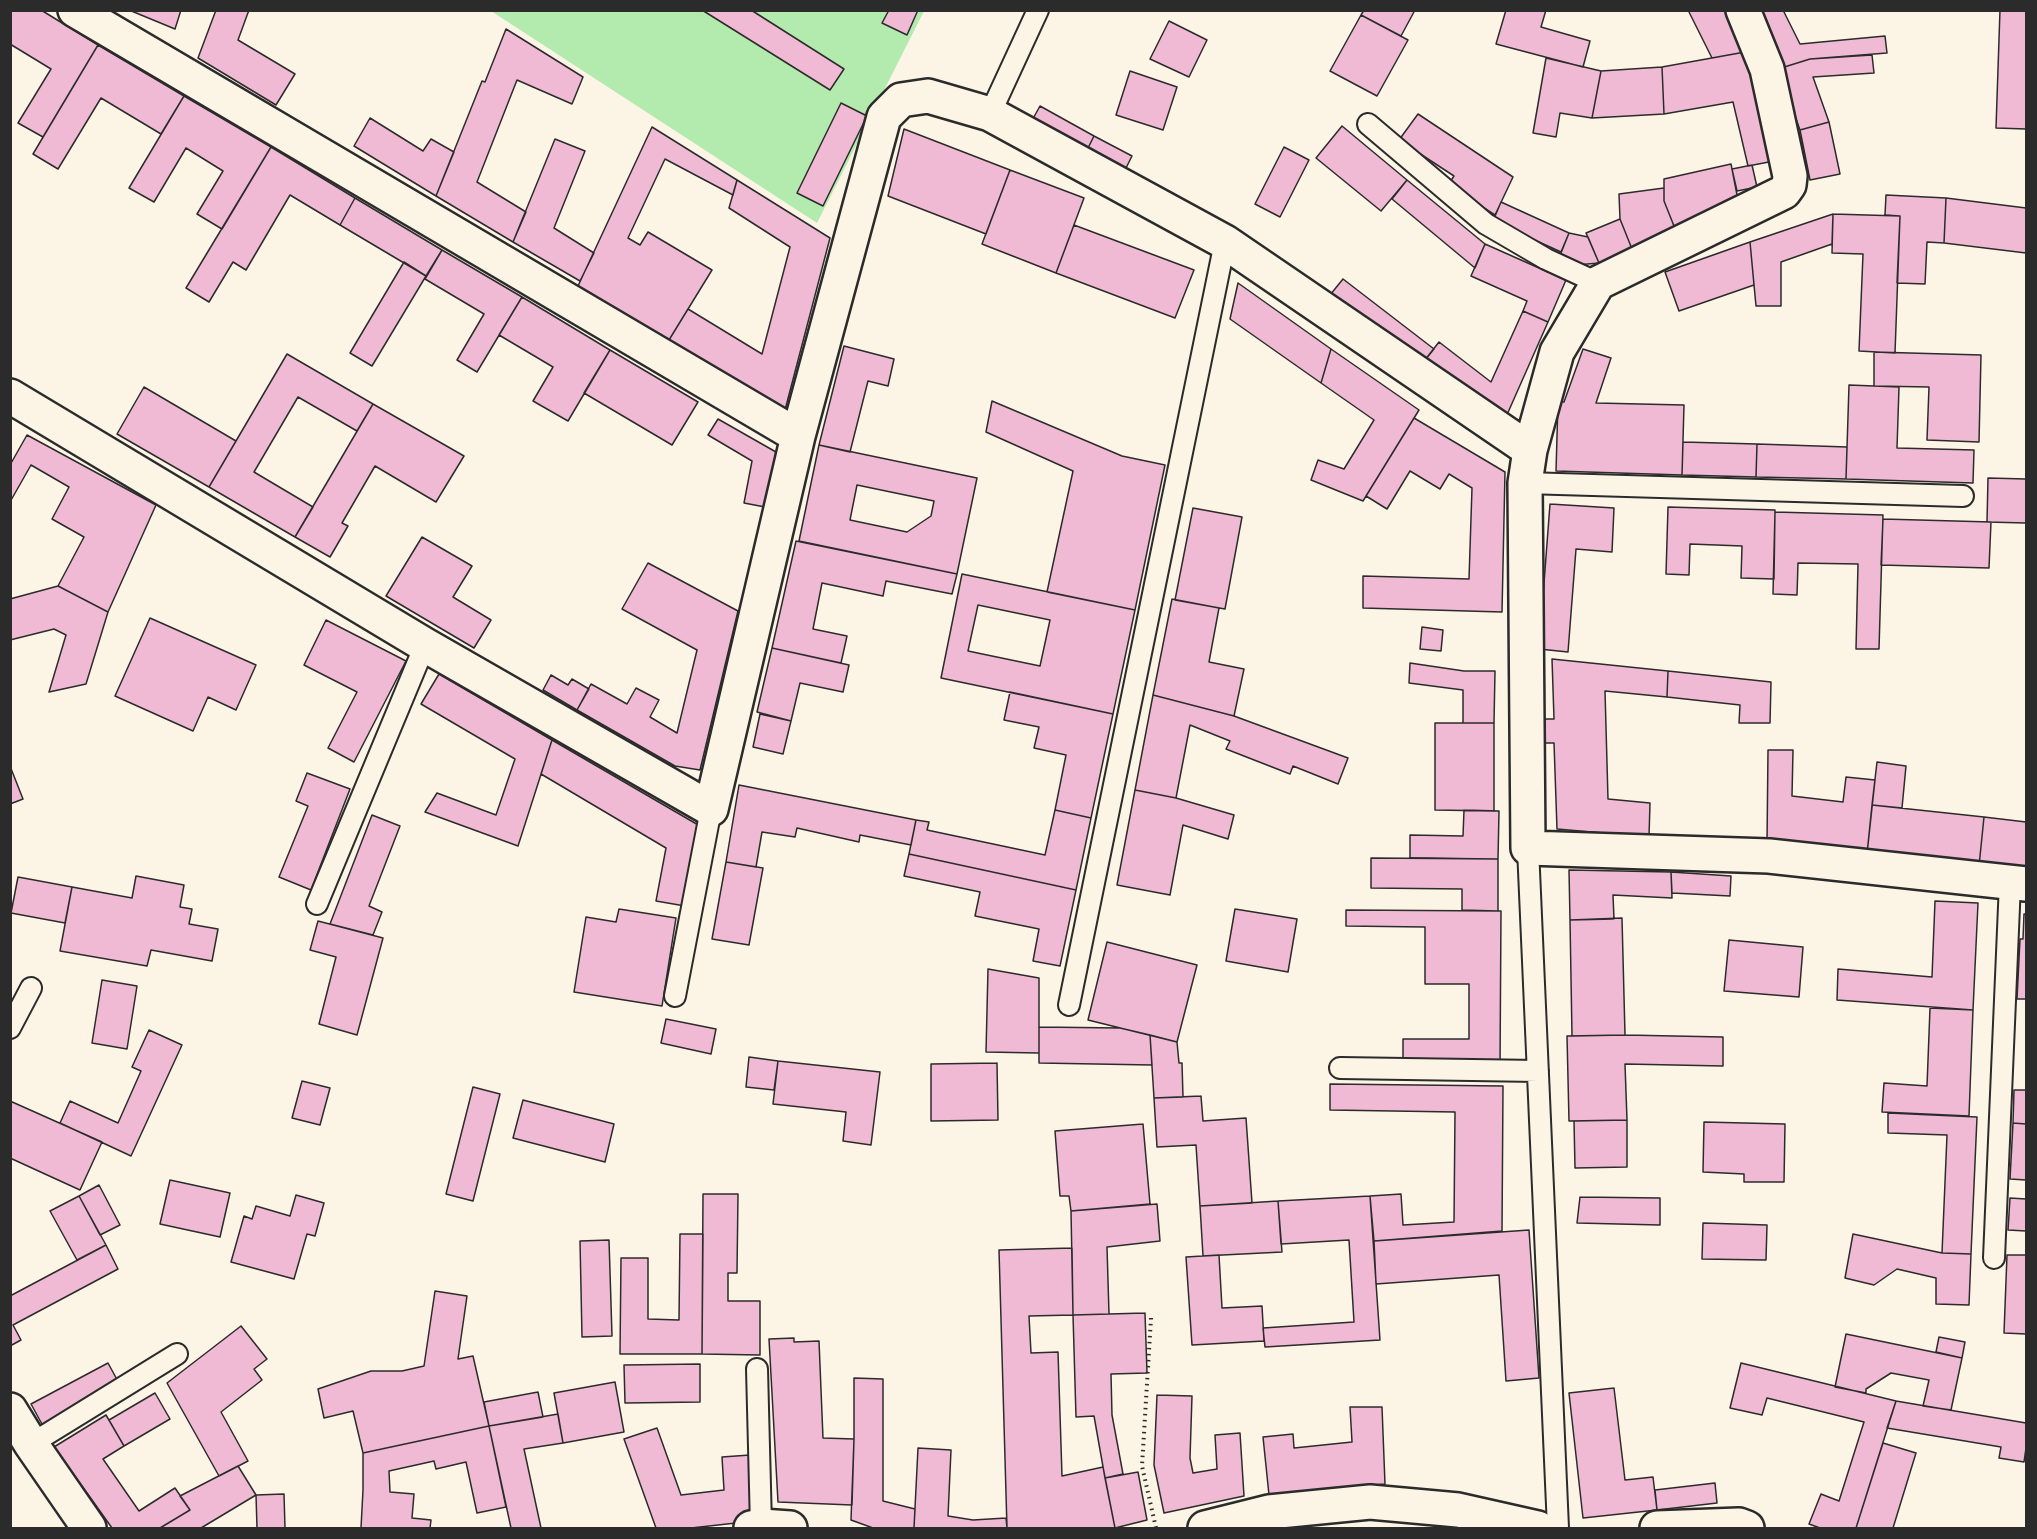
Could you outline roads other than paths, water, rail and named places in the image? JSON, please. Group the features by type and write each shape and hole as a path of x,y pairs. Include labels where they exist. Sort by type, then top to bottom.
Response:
{"street":[{"path":"75,10 798,436"},
{"path":"1743,10 1767,69 1790,185 1784,192 1598,283 1557,352 1530,450 1525,483 1528,848 1769,856 2018,884"},
{"path":"10,396 425,645 711,809 798,436 884,117 901,100 928,96 990,114 1225,242 1530,450"},
{"path":"10,1410 89,1528"},
{"path":"1205,1528 1269,1512 1370,1502 1458,1510 1538,1528"},
{"path":"1657,1528 1739,1525 1747,1528"}],"lane":[{"path":"990,114 1038,10"},
{"path":"1368,124 1486,224 1546,260 1598,283"},
{"path":"1068,1005 1225,242"},
{"path":"1525,483 1963,495"},
{"path":"317,904 425,645"},
{"path":"675,996 711,809"},
{"path":"1528,848 1558,1528"},
{"path":"1994,1257 2018,884"},
{"path":"10,1028 31,988"},
{"path":"1340,1068 1538,1071"},
{"path":"31,1444 177,1354"},
{"path":"757,1369 767,1528"}]}
